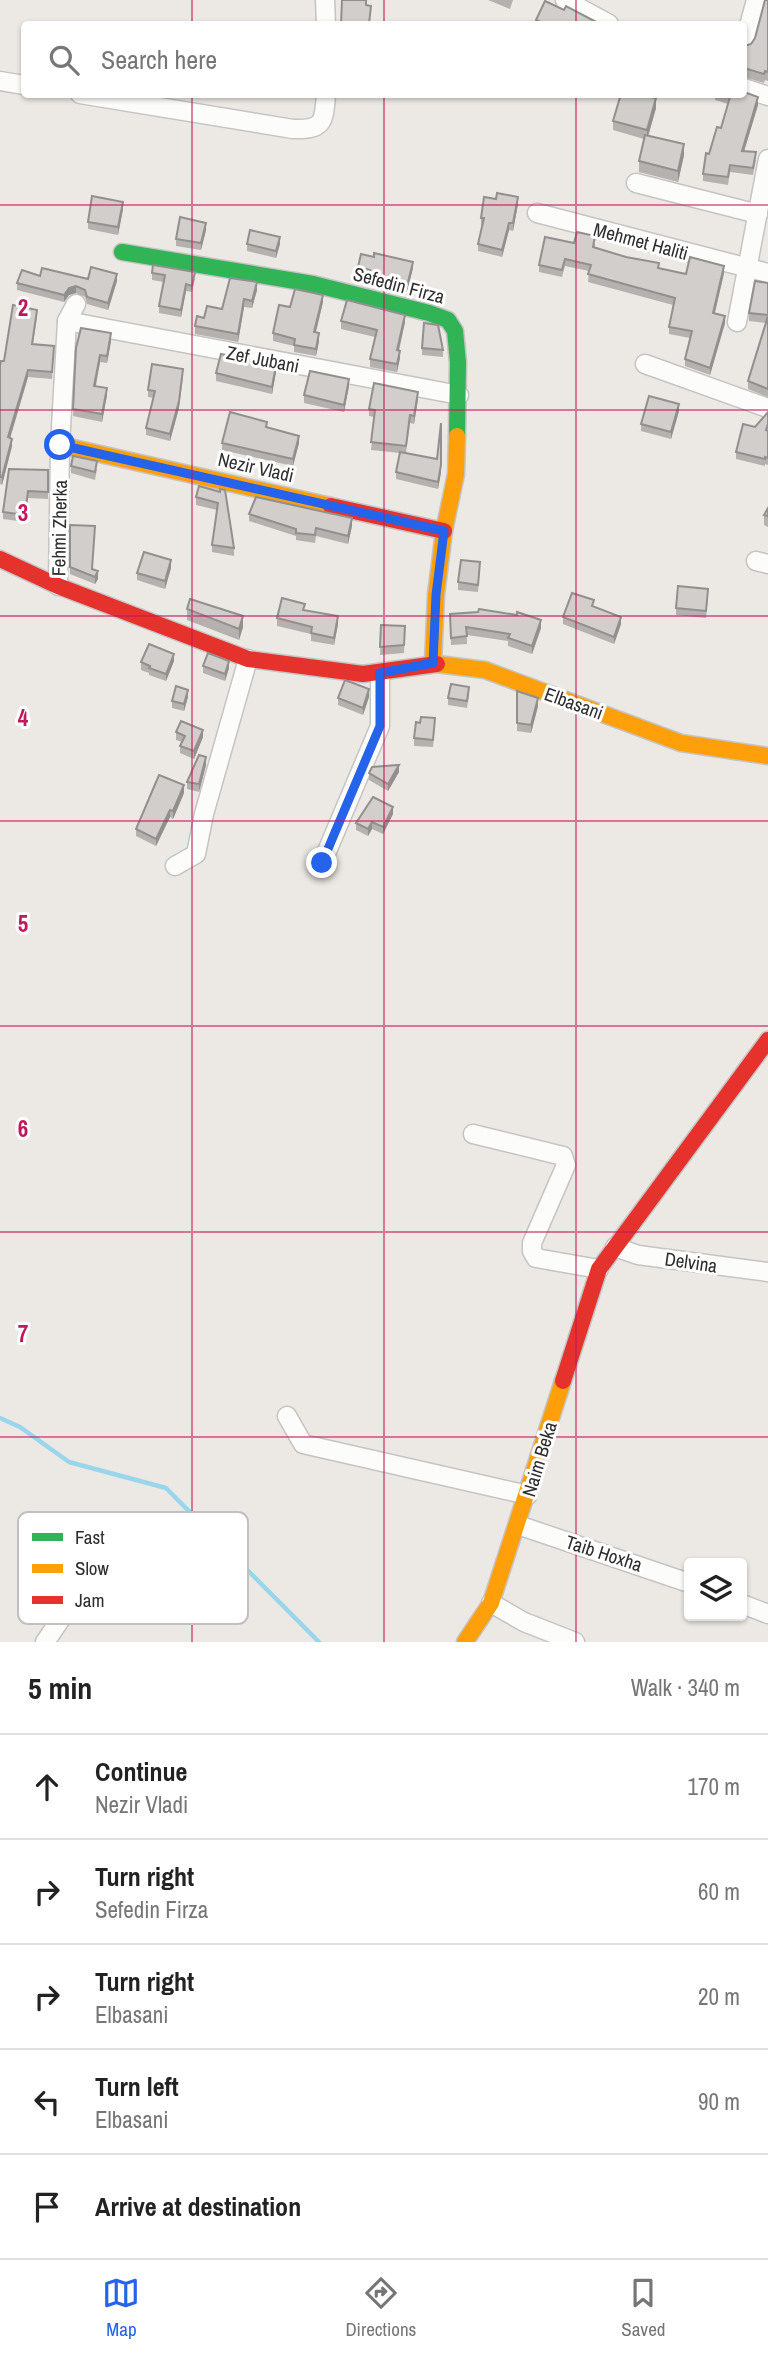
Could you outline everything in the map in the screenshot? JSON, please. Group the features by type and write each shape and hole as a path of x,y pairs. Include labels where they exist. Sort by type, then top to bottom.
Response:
{"street":[{"path":"325,0 326,21"},
{"path":"565,0 604,21"},
{"path":"747,33 756,0"},
{"path":"0,81 21,84"},
{"path":"747,89 768,96"},
{"path":"104,98 313,130 325,116 326,98"},
{"path":"737,322 768,159"},
{"path":"636,183 758,214"},
{"name":"Mehmet Haliti","path":"537,214 768,273"},
{"name":"Sefedin Firza","path":"122,252 313,284 448,320 456,331 459,395 456,474 444,531 436,595 433,663"},
{"name":"Fehmi Zherka","path":"58,586 60,445 67,321 76,304"},
{"name":"Zef Jubani","path":"67,321 459,395"},
{"path":"645,364 768,408"},
{"name":"Nezir Vladi","path":"60,445 444,531"},
{"name":"Elbasani","path":"0,559 58,586 248,659 323,670 380,673 433,663 485,670 681,743 768,756"},
{"path":"176,866 196,853 204,814 248,659"},
{"path":"322,863 380,726 380,673"},
{"name":"Naim Beka","path":"466,1642 491,1603 599,1269 768,1040"},
{"path":"473,1134 563,1156 566,1165 532,1243 532,1251 536,1258 599,1269"},
{"name":"Delvina","path":"615,1247 638,1255 768,1272"},
{"path":"287,1416 303,1444 528,1495"},
{"name":"Taib Hoxha","path":"518,1525 684,1582"},
{"path":"491,1603 524,1622 575,1642"},
{"path":"747,1606 768,1614"},
{"path":"45,1642 58,1624"}],"building":[{"path":"342,0 366,0 366,5 371,6 369,21 341,21"},
{"path":"765,0 768,0 768,72 765,71 764,74 747,69 747,45 755,38"},
{"path":"545,1 564,10 566,6 594,21 538,21 536,20"},
{"path":"747,93 758,97 742,151 756,152 753,168 730,165 728,177 703,174 706,153 709,154 717,127 721,128 730,98 747,98"},
{"path":"620,98 656,98 647,130 613,121"},
{"path":"645,135 684,144 678,171 639,161"},
{"path":"497,193 518,197 513,223 509,223 502,250 478,244 484,218 481,218 484,197 496,199"},
{"path":"92,196 123,202 118,227 88,222"},
{"path":"180,217 206,223 201,243 176,239"},
{"path":"250,230 280,237 276,251 247,244"},
{"path":"577,232 595,236 593,247 659,263 658,268 686,274 690,257 724,266 713,313 725,316 710,368 685,359 692,331 669,327 675,298 588,274 591,265 565,259 562,270 539,265 545,237 574,243"},
{"path":"374,253 413,262 407,286 370,274 370,270 358,267 361,254 374,257"},
{"path":"153,265 195,272 192,286 186,284 181,310 159,306 165,275 152,273"},
{"path":"91,267 117,274 108,303 87,297 85,290 76,286 69,288 64,295 17,283 22,270 40,276 42,268 88,279"},
{"path":"230,278 257,282 252,301 244,299 238,334 195,326 197,316 204,318 207,306 222,309"},
{"path":"755,281 768,283 768,315 749,313"},
{"path":"295,289 323,295 314,332 319,333 316,349 294,345 295,339 273,333 279,305 290,307"},
{"path":"347,300 405,315 397,350 400,351 397,364 370,359 377,330 341,321"},
{"path":"13,305 37,310 32,344 54,346 52,372 28,370 8,437 12,439 0,477 0,365 1,361 4,361"},
{"path":"768,316 768,389 748,381"},
{"path":"424,323 438,325 443,350 422,348"},
{"path":"81,328 111,333 107,356 100,355 94,386 107,388 102,414 73,409 76,348"},
{"path":"221,354 276,365 272,387 216,373"},
{"path":"152,364 183,369 179,401 170,434 146,428 155,391 148,390"},
{"path":"310,371 349,379 344,405 304,395"},
{"path":"374,383 418,392 414,416 410,415 406,446 371,442 375,410 369,409"},
{"path":"649,396 679,404 671,432 641,424"},
{"path":"230,412 267,422 266,427 299,436 293,459 222,443"},
{"path":"768,412 768,458 736,452 743,424 755,427"},
{"path":"441,423 441,465 438,482 396,472 400,452 437,459"},
{"path":"73,456 97,461 95,472 71,466"},
{"path":"9,469 48,470 48,492 28,491 25,515 3,512"},
{"path":"199,486 220,492 220,489 225,490 234,548 212,545 218,503 196,497"},
{"path":"256,497 352,518 348,536 316,528 315,535 296,533 296,529 249,514"},
{"path":"70,525 95,526 92,569 98,571 95,577 70,567"},
{"path":"144,552 171,560 165,581 137,573"},
{"path":"461,560 480,562 478,585 458,582"},
{"path":"678,586 708,589 706,611 676,608"},
{"path":"572,593 594,600 592,606 621,617 614,637 563,617"},
{"path":"282,598 305,604 303,610 338,616 334,638 311,633 312,627 277,618"},
{"path":"190,599 243,616 239,629 187,609"},
{"path":"479,609 517,615 517,612 541,620 532,646 508,638 510,634 466,627 467,636 451,638 450,614 478,612"},
{"path":"381,625 405,626 404,645 380,647"},
{"path":"149,644 174,654 166,674 141,662"},
{"path":"208,653 229,661 225,674 203,666"},
{"path":"345,680 369,689 363,708 338,698"},
{"path":"451,684 469,687 467,701 448,698"},
{"path":"176,686 188,690 184,704 172,701"},
{"path":"517,691 538,698 531,725 517,723"},
{"path":"421,717 435,718 433,740 414,738 416,722 420,723"},
{"path":"181,721 203,730 194,751 180,746 185,736 176,732"},
{"path":"199,755 206,757 199,784 187,782"},
{"path":"399,765 388,784 369,773 372,767"},
{"path":"159,775 184,785 173,811 170,810 156,839 136,829"},
{"path":"373,797 393,807 383,827 372,822 368,829 356,823"}],"waterway":[{"path":"0,1418 20,1427 69,1462 166,1488 190,1512"},
{"path":"248,1571 319,1642"}],"traffic: fast":[{"path":"122,252 313,284 448,320 455,331 458,362 457,436"}],"traffic: slow":[{"path":"433,663 436,595 444,531 456,474 457,436"},
{"path":"60,445 331,506"},
{"path":"437,664 485,670 681,743 768,756"},
{"path":"465,1642 491,1603 563,1381"}],"traffic: jam":[{"path":"331,506 444,531"},
{"path":"0,559 58,586 248,659 363,674 437,664"},
{"path":"563,1381 599,1269 768,1040"}],"route":[{"path":"60,445 444,531 436,595 433,663 380,673 380,726 322,863"}]}
